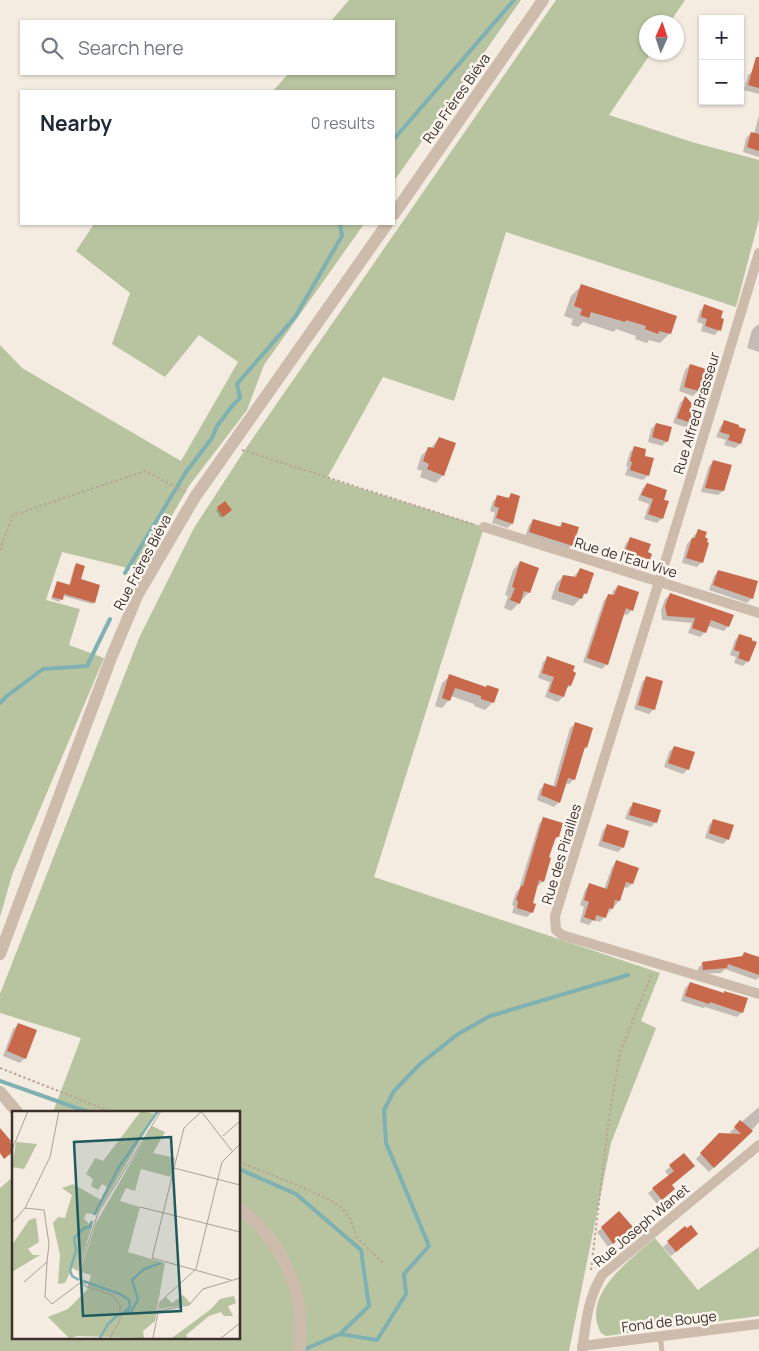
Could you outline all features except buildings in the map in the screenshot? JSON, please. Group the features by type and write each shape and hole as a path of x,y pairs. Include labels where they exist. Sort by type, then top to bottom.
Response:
{"street":[{"name":"Rue Frères Biéva","path":"395,213 543,0"},
{"name":"Rue Frères Biéva","path":"0,954 111,658 138,594 195,497 386,225"},
{"name":"Rue Alfred Brasseur","path":"659,582 759,252"},
{"name":"Rue de l'Eau Vive","path":"484,527 759,613"},
{"name":"Rue des Pirailles","path":"659,582 555,916 556,930 562,935 759,994"},
{"path":"0,1092 16,1111"},
{"name":"Rue Joseph Wanet","path":"582,1349 586,1310 593,1290 602,1275 759,1145"},
{"path":"240,1209 249,1215 276,1247 293,1283 299,1306 300,1349"},
{"name":"Fond de Bouge","path":"582,1349 660,1336 759,1324"}],"lane":[{"path":"660,1336 662,1351"}],"path":[{"path":"231,447 484,527"},
{"path":"0,550 13,515 145,471 180,489"},
{"path":"591,1272 609,1117 620,1053 656,964"},
{"path":"0,1068 109,1111"},
{"path":"240,1162 297,1185 341,1207 350,1217 358,1239 383,1263"}],"green space":[{"path":"349,0 521,0 395,180 395,90 274,90 287,75 395,75 395,20 332,20"},
{"path":"556,0 685,0 675,15 639,15 639,60 646,60 609,115 692,142 759,160 759,219 736,307 506,232 454,401 383,377 327,478 484,527 374,877 660,973 641,1021 656,1028 611,1143 569,1351 0,1351 0,1188 12,1178 12,1338 240,1338 240,1111 53,1111 81,1038 0,1013 0,994 139,638 194,528 244,451"},
{"path":"93,225 363,225 264,365 247,410 189,486 140,571 62,552 46,600 80,609 69,645 104,658 12,875 0,917 0,345 22,368 181,461 238,362 199,335 165,377 112,344 130,293 76,251"},
{"path":"655,1238 698,1290 759,1247 759,1316 606,1336 601,1333 596,1319 597,1305 602,1292 621,1268"}],"waterway":[{"path":"395,138 514,0"},
{"path":"125,573 186,472 212,438 217,426 240,398 237,384 295,317 342,236 340,225"},
{"path":"0,703 43,669 87,666 110,619"},
{"path":"340,1334 377,1340 406,1294 404,1274 429,1246 386,1143 384,1110 394,1091 420,1064 458,1034 490,1016 628,975"},
{"path":"0,1081 85,1111"},
{"path":"240,1169 296,1194 361,1250 369,1306 340,1334 303,1350"}]}
